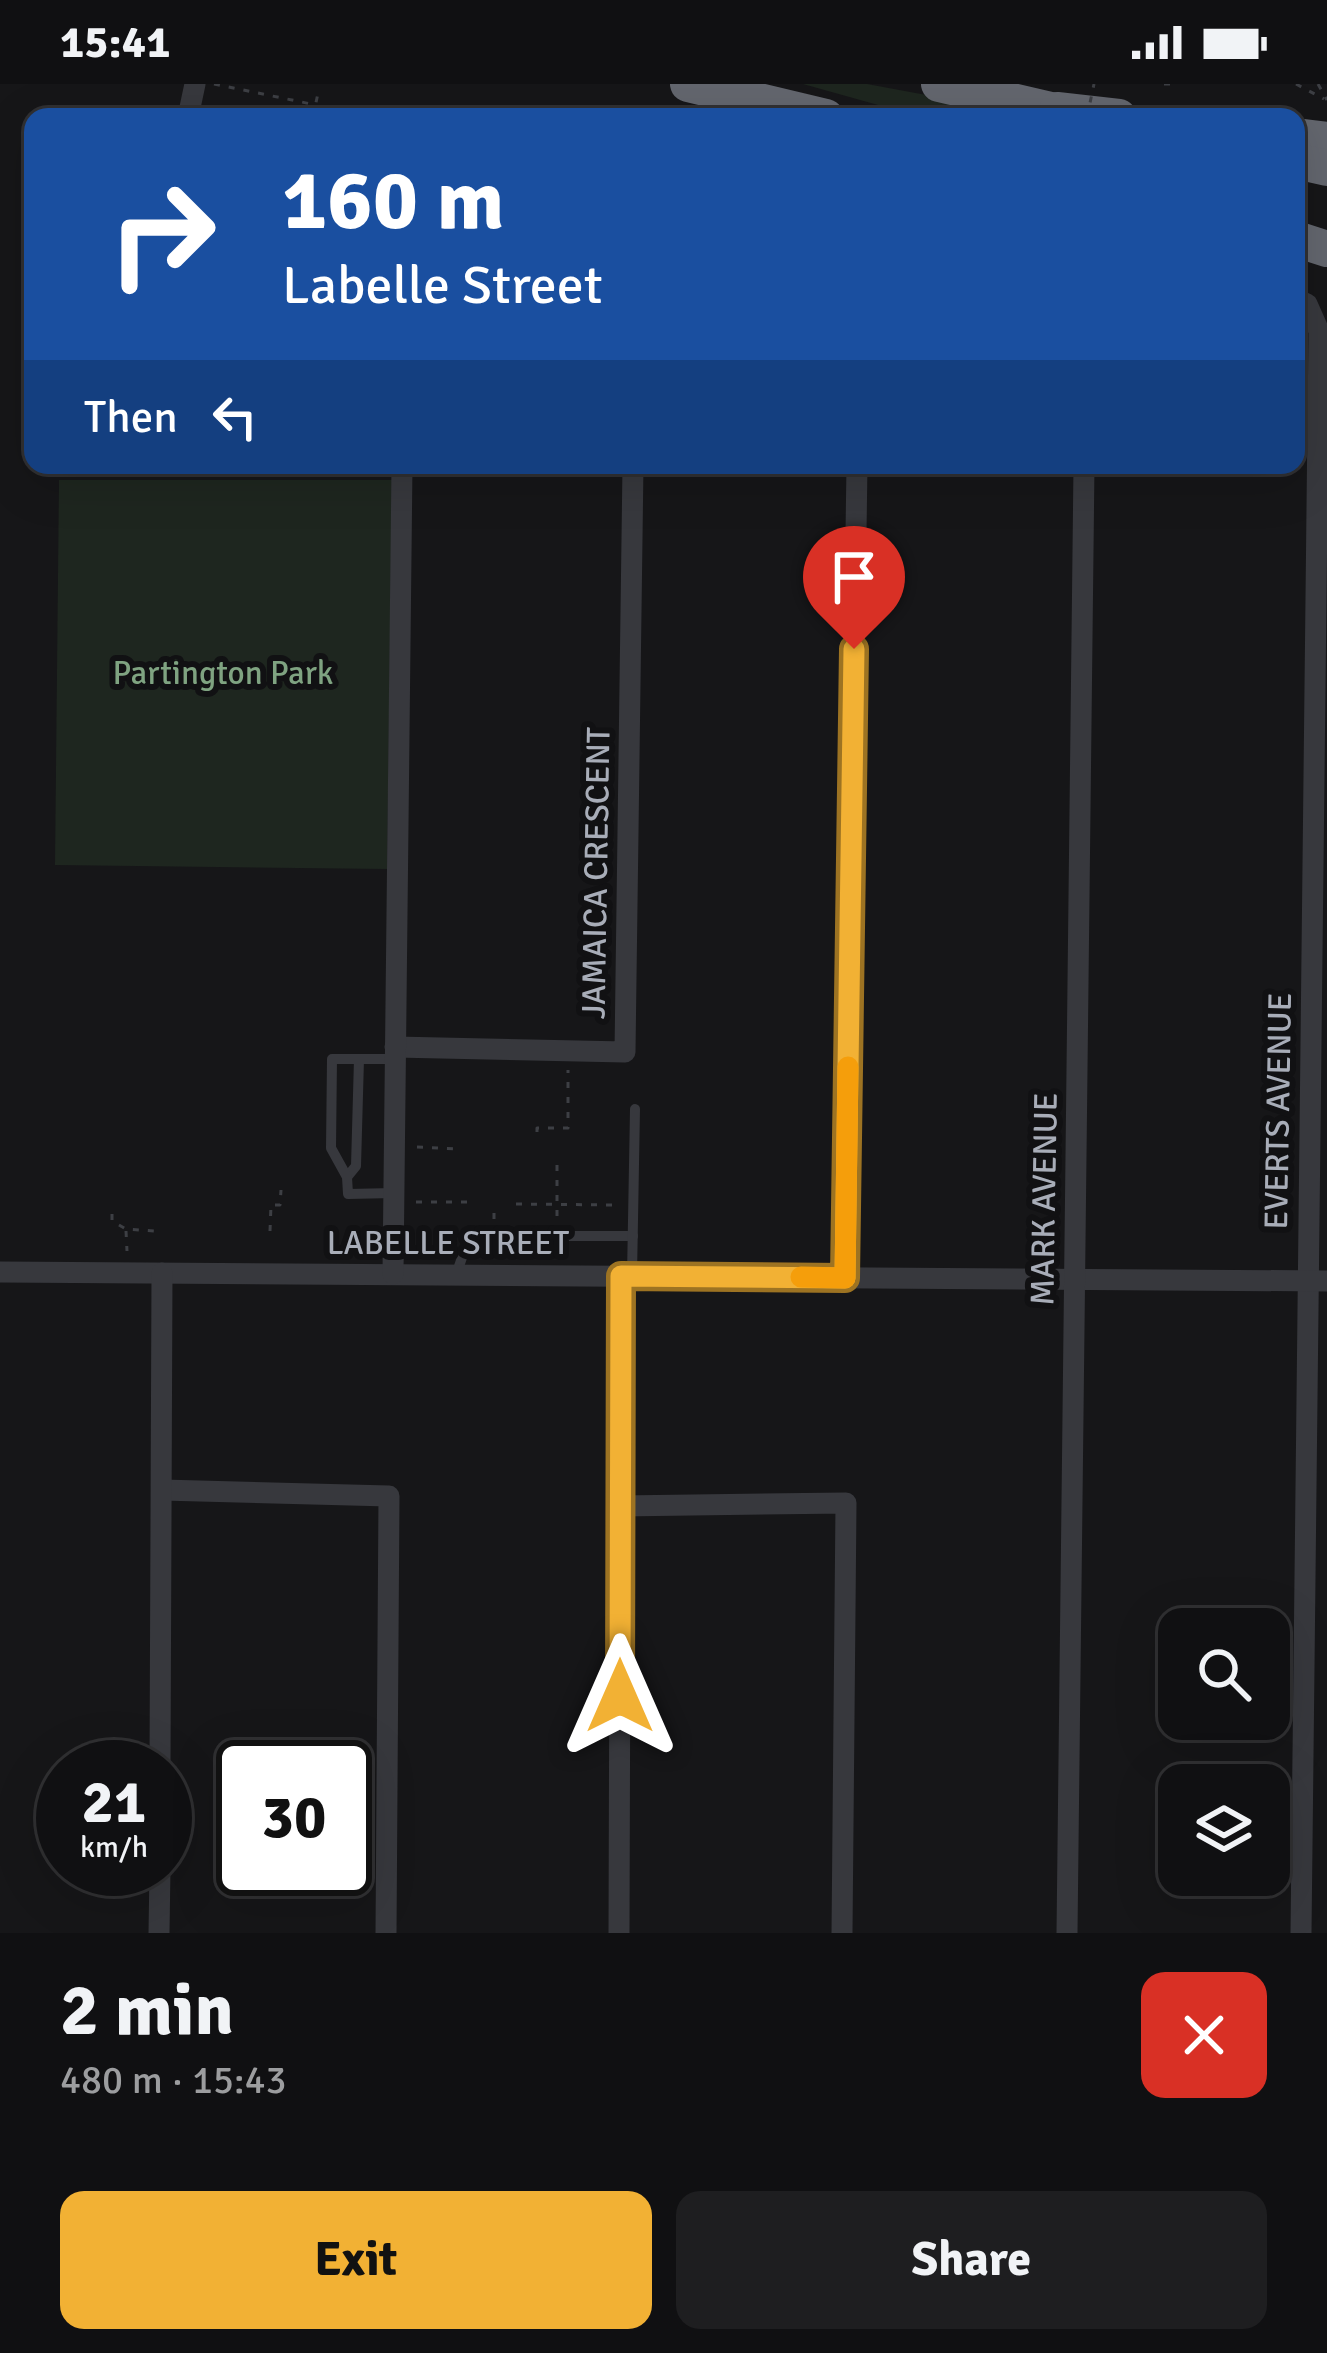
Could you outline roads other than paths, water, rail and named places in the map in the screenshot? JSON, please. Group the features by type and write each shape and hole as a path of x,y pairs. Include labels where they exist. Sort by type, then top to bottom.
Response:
{"highway":[{"path":"688,84 788,108"},
{"path":"939,84 1038,108"}],"street":[{"name":"EVERTS AVENUE","path":"1301,1933 1318,1281 1318,331 1305,303"},
{"path":"393,1274 401,1197 395,1053 402,474"},
{"name":"JAMAICA CRESCENT","path":"395,1053 626,1052 633,474"},
{"path":"845,1278 856,474"},
{"name":"MARK AVENUE","path":"1067,1933 1084,474"},
{"name":"LABELLE STREET","path":"0,1272 1318,1281"},
{"path":"160,1740 162,1273"},
{"path":"619,1933 620,1506 627,1276"},
{"path":"162,1490 389,1496 386,1933"},
{"path":"620,1506 845,1503 842,1933"},
{"path":"159,1933 160,1896"}],"lane":[{"path":"395,1053 332,1059 331,1148 347,1177 348,1194 401,1197"},
{"path":"347,1177 356,1166 359,1059"},
{"path":"627,1276 633,1236 634,1109"},
{"path":"456,1275 467,1244 479,1236 633,1236"}],"park label":[{"name":"Partington Park","path":"223,672"}]}
